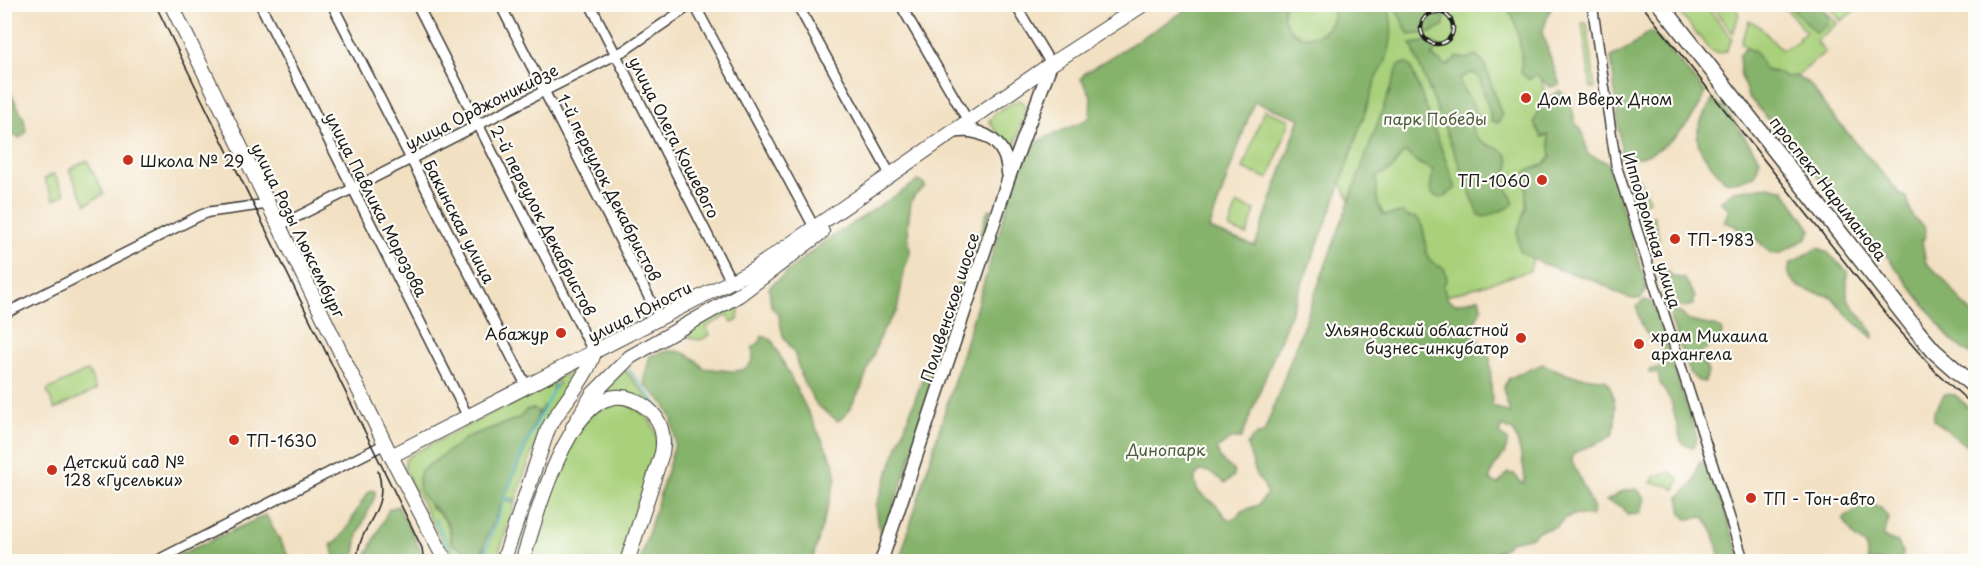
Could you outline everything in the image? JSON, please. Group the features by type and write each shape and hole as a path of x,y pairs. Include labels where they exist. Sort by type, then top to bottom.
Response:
{"main road":[{"name":"улица Розы Люксембург","path":"171,4 398,470"},
{"name":"улица Юности","path":"388,450 468,417 732,283 891,176 1127,9 1144,4"},
{"name":"проспект Нариманова","path":"1660,4 1917,331 1934,351 1976,388"},
{"name":"улица Юности","path":"522,561 557,461 573,427 592,396 630,357 739,295 891,176"},
{"path":"503,561 548,429 558,410 590,368 594,352"},
{"path":"573,427 599,403 618,398 644,406 660,427 662,453 627,561"},
{"path":"398,470 435,561"},
{"path":"398,470 446,561"}],"street":[{"name":"улица Павлика Морозова","path":"260,4 351,189 468,417"},
{"name":"Бакинская улица","path":"332,4 527,387"},
{"name":"2-й переулок Декабристов","path":"417,4 594,352"},
{"name":"1-й переулок Декабристов","path":"500,4 660,320"},
{"name":"улица Олега Кошевого","path":"590,4 732,283"},
{"path":"693,4 814,227"},
{"name":"улица Орджоникидзе","path":"279,226 616,54 693,4"},
{"path":"797,4 891,176"},
{"path":"900,4 968,121"},
{"path":"1015,4 1051,64"},
{"name":"Ипподромная улица","path":"1592,4 1616,165 1744,561"},
{"name":"Поливенское шоссе","path":"881,561 1008,180 1051,64"},
{"path":"953,132 972,130 982,133 998,144 1007,161 1008,180"},
{"path":"4,314 199,216 209,212 268,204"},
{"name":"улица Юности","path":"154,561 388,450"}],"green space":[{"name":"Динопарк","path":"1194,5 1284,5 1284,19 1290,29 1298,35 1308,36 1318,35 1327,29 1332,19 1333,5 1387,5 1391,23 1389,51 1377,77 1335,200 1241,439 1231,439 1217,449 1220,459 1233,470 1234,476 1225,483 1210,472 1200,471 1195,476 1196,487 1230,520 1242,511 1258,505 1267,493 1257,477 1247,445 1253,437 1264,433 1399,65 1406,63 1411,67 1456,188 1443,198 1435,196 1430,191 1433,170 1418,163 1406,152 1402,154 1392,169 1376,177 1378,205 1384,215 1403,213 1409,217 1416,217 1424,232 1430,259 1444,268 1447,279 1443,286 1448,300 1456,304 1479,298 1482,308 1471,329 1490,358 1492,405 1510,414 1503,388 1509,378 1543,364 1569,375 1606,380 1612,392 1615,407 1612,435 1573,454 1572,461 1594,510 1591,516 1573,515 1565,518 1556,527 1538,531 1529,538 1510,542 1503,549 1480,561 899,562 1022,157 1028,149 1044,138 1090,117 1091,95 1081,79 1085,73","holes":["1254,102 1300,118 1255,246 1209,229","1502,426 1513,431 1515,435 1523,466 1524,483 1514,474 1508,473 1498,484 1490,480 1493,469 1507,446 1507,440 1499,433"]},
{"name":"парк Победы","path":"1259,5 1516,5 1531,31 1557,149 1530,271 1400,310"},
{"path":"1394,5 1425,5 1445,18 1443,26 1430,33 1409,35"},
{"path":"1504,5 1552,5 1542,33 1560,85 1550,87 1536,74 1529,80 1521,73 1520,47 1516,27 1509,10"},
{"path":"1673,5 1705,5 1732,38 1726,51 1718,54 1710,50"},
{"path":"1710,5 1734,5 1739,14 1733,33"},
{"path":"1783,5 1821,5 1837,24 1816,41 1825,52 1796,77 1786,77 1780,73 1765,70 1755,51 1746,48 1741,42 1749,21 1761,29 1782,50 1799,41 1798,39 1806,32"},
{"path":"1789,5 1818,5 1828,16 1828,24 1816,33"},
{"path":"1828,5 1862,5 1841,21"},
{"path":"1582,23 1587,23 1595,88 1591,88"},
{"path":"1649,32 1653,32 1705,92 1693,116 1672,139 1647,155 1634,158 1622,157 1611,57 1632,46"},
{"path":"1429,41 1440,46 1431,56 1447,66 1457,57 1467,59 1476,55 1485,65 1502,116 1498,123 1492,121 1480,79 1473,72 1459,79 1476,110 1477,116 1471,123 1474,133 1485,143 1507,155 1509,164 1504,181 1514,203 1508,208 1484,217 1479,215 1411,44"},
{"path":"1746,48 1755,51 1765,70 1780,73 1786,77 1794,76 1809,83 1827,109 1901,195 1907,197 1913,218 1924,226 1926,235 1922,241 1926,263 1942,277 1975,318 1975,358 1952,341 1889,259 1748,96 1740,72 1739,55"},
{"path":"5,82 24,119 26,132 20,138 5,133"},
{"path":"1560,91 1570,99 1575,122 1584,135 1587,154 1608,163 1645,280 1646,291 1641,298 1631,299 1602,284 1550,266 1520,251 1517,234 1526,207 1526,172 1544,164 1551,157 1548,135 1542,137 1534,122 1542,101"},
{"path":"1018,100 1024,103 1026,110 1012,155 989,121 996,112"},
{"path":"1713,100 1724,108 1760,159 1755,176 1735,182 1725,181 1702,152 1698,144 1700,125"},
{"path":"1264,110 1290,120 1269,179 1243,169"},
{"path":"87,160 104,194 86,204 69,170"},
{"path":"1626,169 1638,178 1649,201 1642,203 1647,218 1654,216 1659,240 1650,248"},
{"path":"54,174 65,194 54,200 44,179"},
{"path":"918,181 924,183 925,187 914,196 911,202 908,225 910,253 904,271 897,311 882,331 861,388 846,415 838,421 817,405 802,379 794,352 783,336 779,316 771,306 769,287 822,243"},
{"path":"1769,186 1784,190 1811,230 1806,239 1779,254 1771,253 1755,238 1742,236 1736,226 1724,222 1729,209 1720,201 1734,191"},
{"path":"1237,204 1255,210 1247,235 1229,228"},
{"path":"992,209 956,328 885,531 880,535 876,506 962,271 967,272 988,210"},
{"path":"1817,248 1826,251 1847,271 1847,298 1874,334 1873,338 1845,313 1832,297 1802,288 1788,274 1790,264"},
{"path":"1667,270 1673,277 1684,278 1695,297 1693,305 1681,308 1676,298 1669,300 1663,298 1659,273"},
{"path":"1644,300 1651,302 1655,310 1697,438 1694,447 1685,445 1681,441 1671,401 1660,383 1658,373 1649,373 1649,370 1662,366 1665,361 1661,347 1644,330 1637,306"},
{"path":"733,306 739,309 738,320 732,323 728,315 706,327 710,335 700,340 690,338 689,330"},
{"path":"1672,312 1679,313 1693,322 1722,330 1721,338 1700,354 1708,372 1705,382 1698,381 1690,373 1670,318"},
{"path":"762,336 772,340 835,466 836,478 812,561 640,561 675,444 672,419 663,402 645,385 644,379 650,356 665,351 686,353 703,368 738,371 750,364 753,347 760,342"},
{"path":"624,369 664,416 669,434 664,455 659,415 600,396 605,386"},
{"path":"86,371 89,372 96,390 55,409 47,390"},
{"path":"573,371 575,375 540,434 516,500 505,497 544,405 538,415 527,410 520,418 468,437 421,471 431,508 445,522 451,541 470,552 481,553 486,546 480,561 458,561 435,519 456,561 452,561 405,470 405,460 410,455 554,381 552,391 559,384 556,379"},
{"path":"1945,394 1955,395 1975,413 1975,453 1934,420 1934,411"},
{"path":"623,403 649,419 655,430 658,447 621,561 530,562 556,481 575,438 597,411"},
{"path":"527,410 538,411 538,415 481,553 470,552 453,545 450,527 427,502 419,489 418,481 421,471 468,437 519,418"},
{"path":"1699,462 1705,463 1712,473 1741,561 1721,561 1714,533 1704,517 1687,519 1682,514 1679,497 1693,484"},
{"path":"1670,472 1679,479 1675,490 1668,485 1651,483 1654,477"},
{"path":"1637,489 1645,499 1640,514 1627,515 1623,507 1606,501 1623,491"},
{"path":"371,490 375,491 375,496 358,534 354,561 337,561 331,545 343,534"},
{"path":"504,499 515,504 498,556 485,553"},
{"path":"1864,504 1880,507 1889,519 1883,537 1898,542 1903,555 1900,561 1868,561 1866,546 1855,538 1843,519"},
{"path":"398,506 426,561 364,561 389,509"},
{"path":"266,515 291,561 166,561"}],"waterway":[{"path":"629,370 651,396 662,414 669,435 669,447"},
{"path":"481,562 519,459 556,384"},
{"path":"504,498 517,502"},
{"path":"435,520 457,562"},
{"path":"485,554 499,558"}],"tram line":[{"path":"155,4 422,548 424,562"},
{"path":"1641,4 1892,322 1936,372 1976,408"},
{"path":"357,562 358,549 380,497 381,485 378,471"}],"railway":[{"path":"1437,12 1448,17 1453,28 1448,39 1437,44 1426,39 1421,28 1426,17 1437,12"}],"place":[{"name":"Дом Вверх Дном","path":"1526,98"},
{"name":"Школа № 29","path":"128,160"},
{"name":"ТП-1060","path":"1542,180"},
{"name":"ТП-1983","path":"1675,239"},
{"name":"Абажур","path":"561,333"},
{"name":"Ульяновский областной бизнес-инкубатор","path":"1521,338"},
{"name":"храм Михаила архангела","path":"1639,344"},
{"name":"ТП-1630","path":"234,440"},
{"name":"Детский сад № 128 «Гусельки»","path":"52,470"},
{"name":"ТП - Тон-авто","path":"1751,498"}]}
